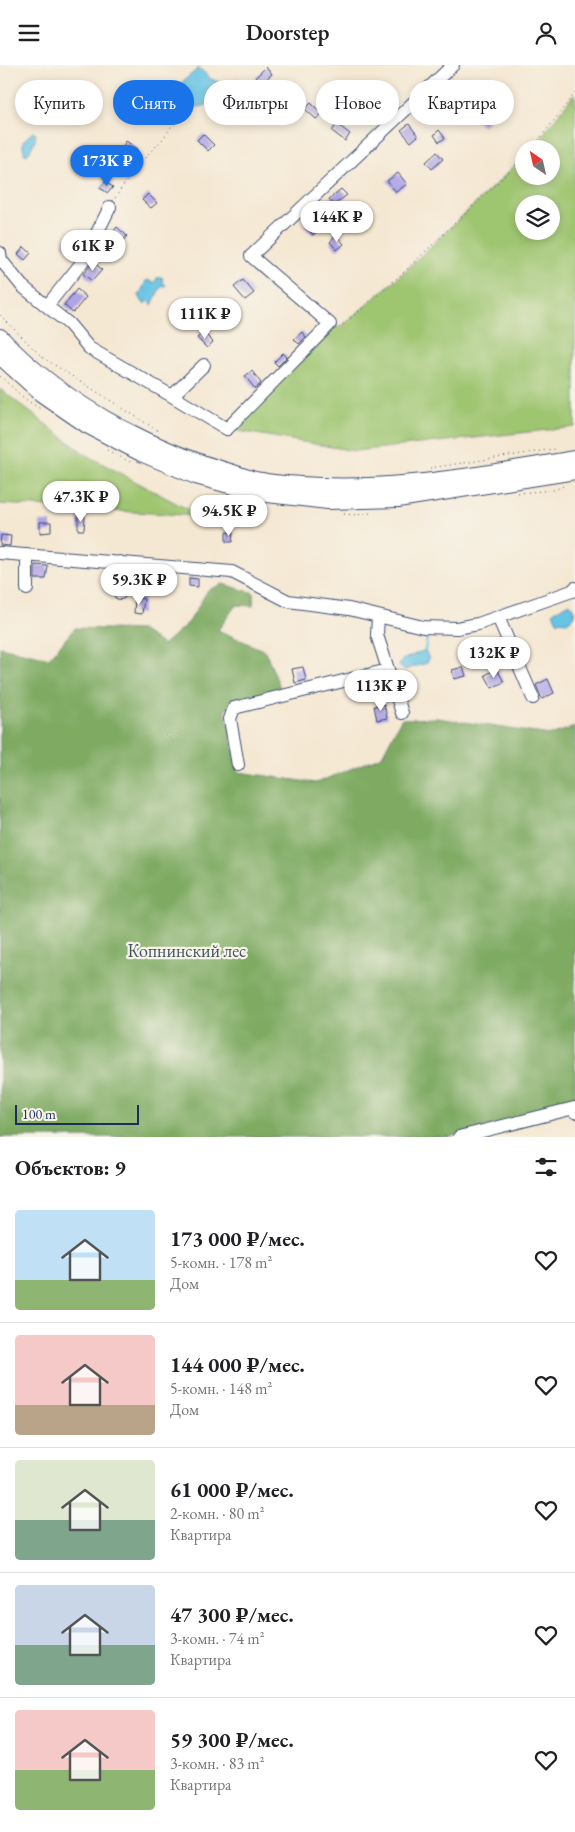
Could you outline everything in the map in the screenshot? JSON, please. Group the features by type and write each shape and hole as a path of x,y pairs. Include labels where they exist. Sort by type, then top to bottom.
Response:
{"main road":[{"path":"0,337 12,351 48,381 93,413 148,443 192,460 262,481 329,487 392,486 575,459"},
{"path":"0,356 42,394 86,425 141,453 196,476 259,493 328,501 398,499 575,471"}],"street":[{"path":"0,253 2,260 22,286 69,324 89,348 227,429 330,324 252,256 453,65"},
{"path":"47,306 83,261 110,207"},
{"path":"172,396 204,365"},
{"path":"0,553 232,573 288,601 349,609 423,627 457,628 478,624 574,592"},
{"path":"26,589 27,555"},
{"path":"120,562 120,593"},
{"path":"378,616 377,635 402,713"},
{"path":"498,617 533,698"},
{"path":"238,765 230,719 234,708 388,669"},
{"path":"459,1137 574,1108 575,1112"}],"path":[{"path":"110,207 125,183 171,127 188,113 209,109 229,91 236,77"},
{"path":"539,140 575,93"},
{"path":"330,324 340,328 403,273 515,166"},
{"path":"0,315 42,357 166,436"},
{"path":"425,469 556,449"}],"green space":[{"path":"575,93 575,427 355,451 227,429 330,324 340,328 403,273 515,166 515,185 560,185 560,140 539,140"},
{"path":"0,389 86,455 200,516 0,504"},
{"name":"Копнинский лес","path":"223,584 254,593 253,606 236,605 218,630 265,651 282,692 225,709 239,772 316,783 382,756 401,719 437,718 550,735 575,727 575,1106 448,1137 0,1137 0,647 49,658 75,628 141,630 163,645 189,622 208,590"}],"water":[{"path":"199,68 214,80 204,80 204,106 194,106 194,80 184,80"},
{"path":"33,132 36,134 34,142 25,155 23,141"},
{"path":"162,277 166,285 160,288 152,305 148,301 144,304 139,296 146,281 148,280 153,283 157,278"},
{"path":"570,603 575,613 574,617 567,622 557,621 553,612"},
{"path":"425,650 429,659 427,663 404,670 399,666 402,660"}],"building":[{"path":"266,67 272,74 265,80 257,80 255,78"},
{"path":"311,103 316,108 316,119 306,110"},
{"path":"409,124 418,136 411,142 401,130"},
{"path":"338,125 350,134 345,141 332,131"},
{"path":"439,130 445,138 439,142 434,135"},
{"path":"203,134 214,145 208,151 197,140"},
{"path":"126,141 138,149 133,157 121,149"},
{"path":"437,152 443,159 432,169 426,162"},
{"path":"398,173 407,184 396,192 387,181"},
{"path":"105,182 113,187 108,193 100,188"},
{"path":"341,189 347,195 334,205 329,199"},
{"path":"148,194 157,203 151,208 142,200"},
{"path":"317,216 324,225 313,235 305,225"},
{"path":"117,227 127,236 117,248 107,239"},
{"path":"336,235 344,244 337,250 330,242"},
{"path":"67,236 79,242 74,252 62,245"},
{"path":"24,247 31,253 25,260 18,254"},
{"path":"94,262 102,270 92,281 83,274"},
{"path":"243,280 254,293 245,300 234,287"},
{"path":"77,289 86,297 73,313 64,305"},
{"path":"203,332 213,342 207,348 197,338"},
{"path":"302,332 306,337 299,344 294,339"},
{"path":"283,353 287,357 278,366 274,362"},
{"path":"252,371 261,383 255,389 245,376"},
{"path":"78,516 85,516 84,530 78,530"},
{"path":"40,522 51,522 51,532 40,533"},
{"path":"226,532 233,533 232,542 226,542"},
{"path":"1,535 11,536 10,546 0,545"},
{"path":"35,565 48,566 46,579 35,579"},
{"path":"189,578 198,579 198,587 189,586"},
{"path":"135,598 144,599 142,614 134,613"},
{"path":"488,650 491,658 484,661 480,654"},
{"path":"303,667 306,680 295,683 292,669"},
{"path":"463,667 466,676 454,679 452,670"},
{"path":"497,669 504,682 492,688 485,675"},
{"path":"548,679 554,693 542,699 536,685"},
{"path":"384,704 387,718 377,720 374,706"}],"waterway":[{"path":"425,650 428,632"}]}
